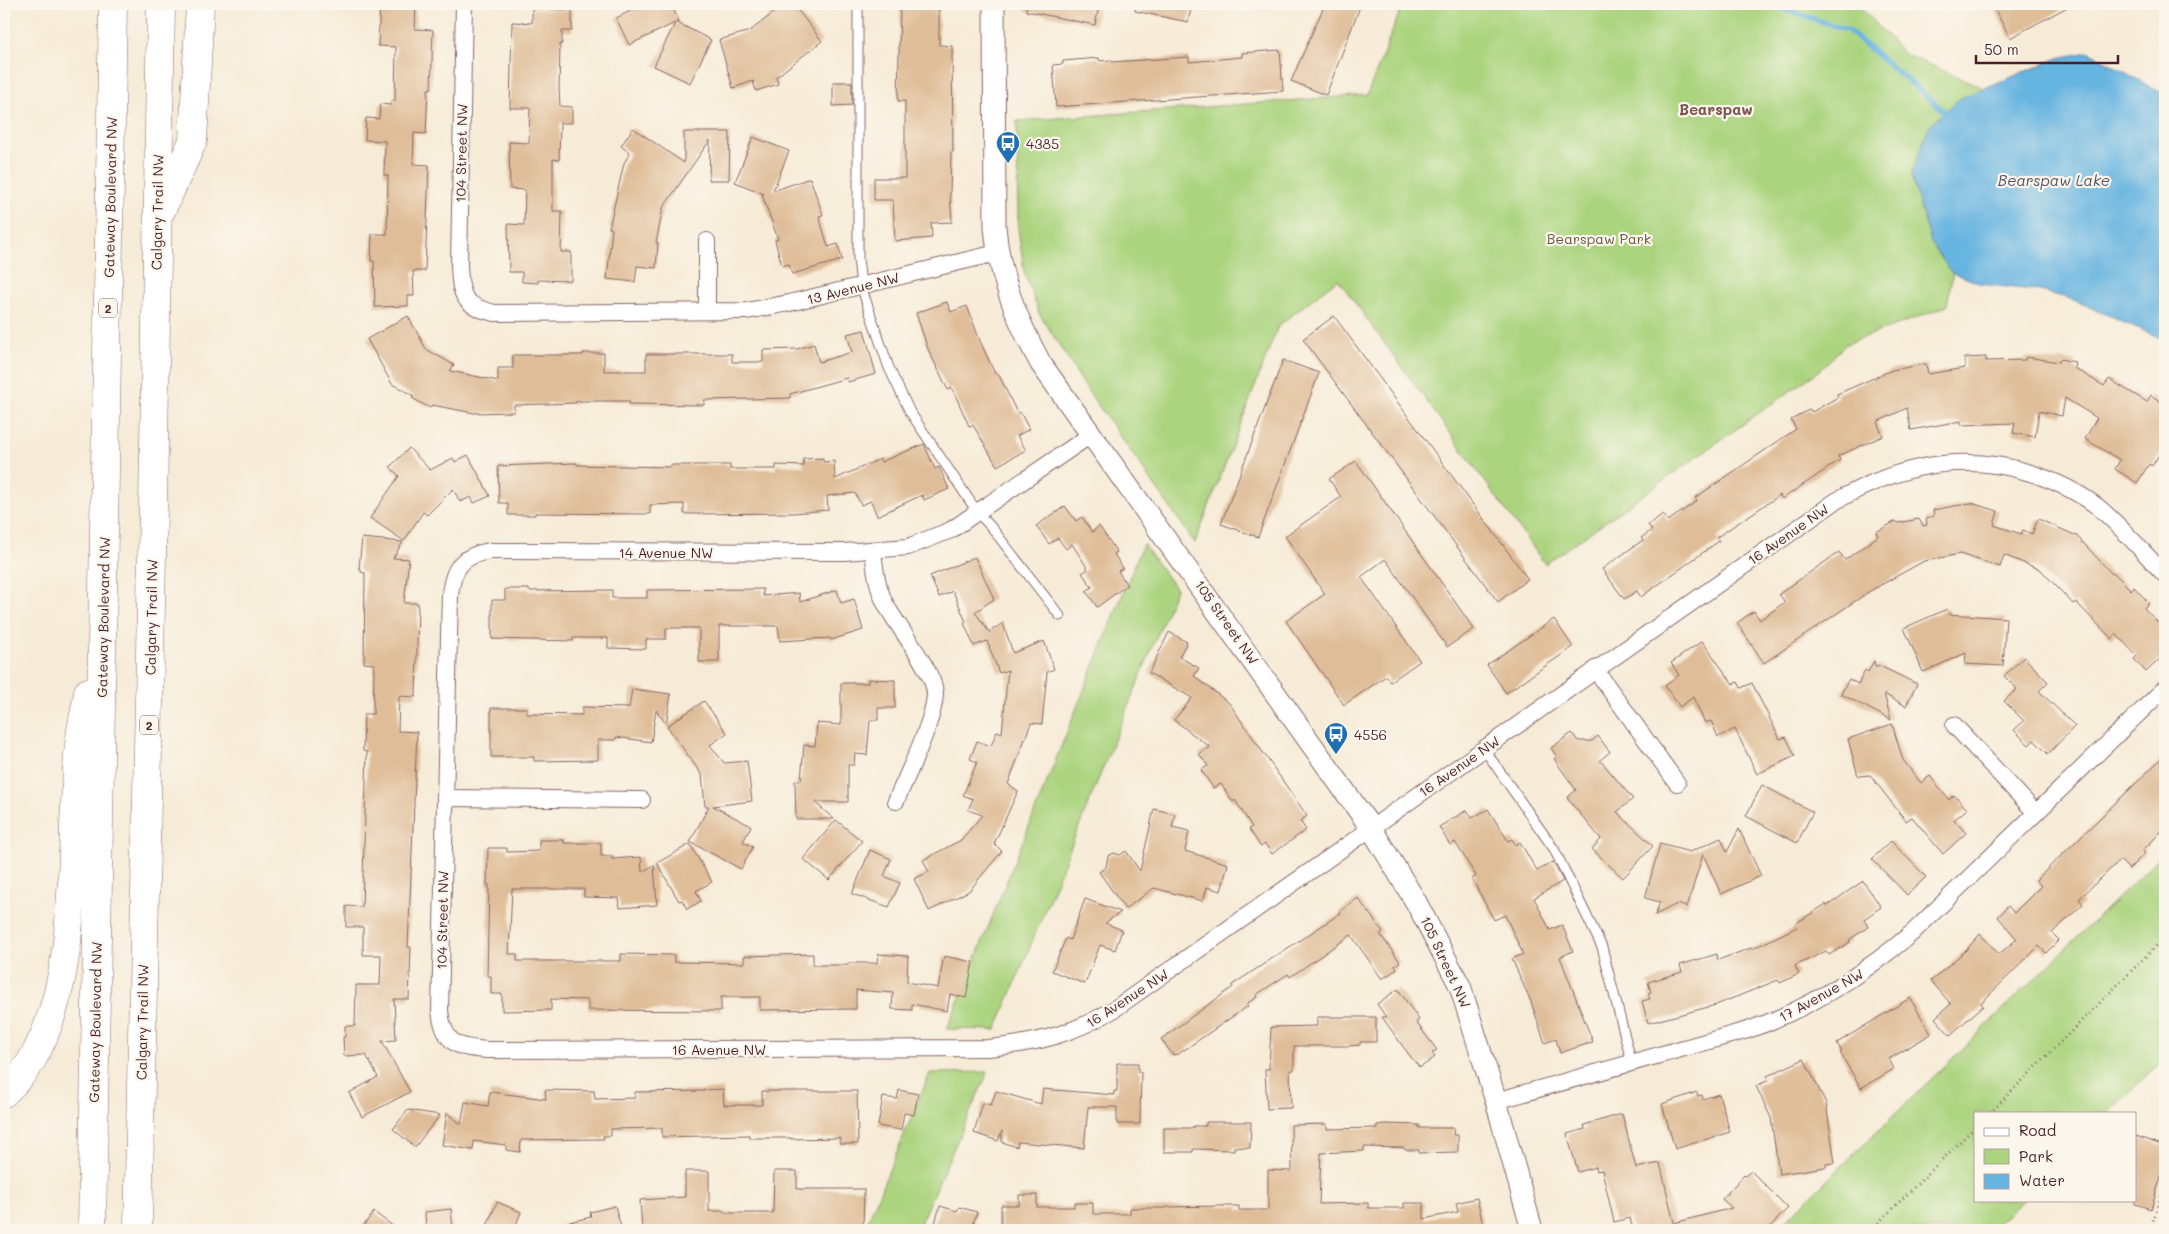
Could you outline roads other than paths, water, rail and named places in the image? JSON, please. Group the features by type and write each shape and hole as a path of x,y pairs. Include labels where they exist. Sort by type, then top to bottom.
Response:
{"highway":[{"name":"Gateway Boulevard NW","path":"92,1230 113,4"},
{"name":"Calgary Trail NW","path":"138,1230 154,508 161,4"},
{"path":"157,219 193,141 200,4"},
{"path":"4,1092 20,1077 33,1058 48,1027 59,990 67,933 80,737 103,612"}],"street":[{"name":"104 Street NW","path":"464,4 458,264 461,289 466,301"},
{"name":"105 Street NW","path":"994,4 994,218 997,253 1012,304 1025,335 1041,364 1371,828 1416,902 1460,986 1496,1101 1532,1230"},
{"path":"707,240 707,311"},
{"name":"13 Avenue NW","path":"466,301 473,306 496,312 707,311 763,308 997,253"},
{"name":"14 Avenue NW","path":"462,562 478,553 490,551 873,551 908,547 951,530 1092,434"},
{"name":"16 Avenue NW","path":"449,1040 460,1046 488,1050 988,1048 1020,1045 1068,1033 1114,1010 1484,749 1594,669 1836,501 1865,484 1894,473 1953,462 1975,462 2024,471 2073,490 2097,506 2120,527 2165,575"},
{"path":"873,551 876,575 885,602 926,671 935,692 929,720 896,801"},
{"name":"104 Street NW","path":"449,1040 440,1011 450,595 455,571 462,562"},
{"path":"1594,669 1677,783"},
{"name":"17 Avenue NW","path":"1496,1101 1716,1041 1778,1020 1830,993 1867,969 1912,934 2165,688"},
{"path":"1954,725 2036,813"},
{"path":"445,798 642,800"}],"lane":[{"path":"858,4 858,258 861,285 899,392 910,412 978,513 992,528 1060,616"},
{"path":"1484,749 1554,849 1602,947 1632,1064"}],"water":[{"name":"Bearspaw Lake","path":"2088,52 2165,94 2165,340 2071,299 2040,291 1981,284 1951,272 1931,243 1911,176 1929,126 1960,98 2058,58"}],"waterway":[{"path":"1768,4 1848,30 1945,112"}],"place":[{"name":"4385","path":"1008,164"},
{"name":"4556","path":"1336,755"}],"district":[{"name":"Bearspaw","path":"1716,109"}],"park label":[{"name":"Bearspaw Park","path":"1599,238"}]}
